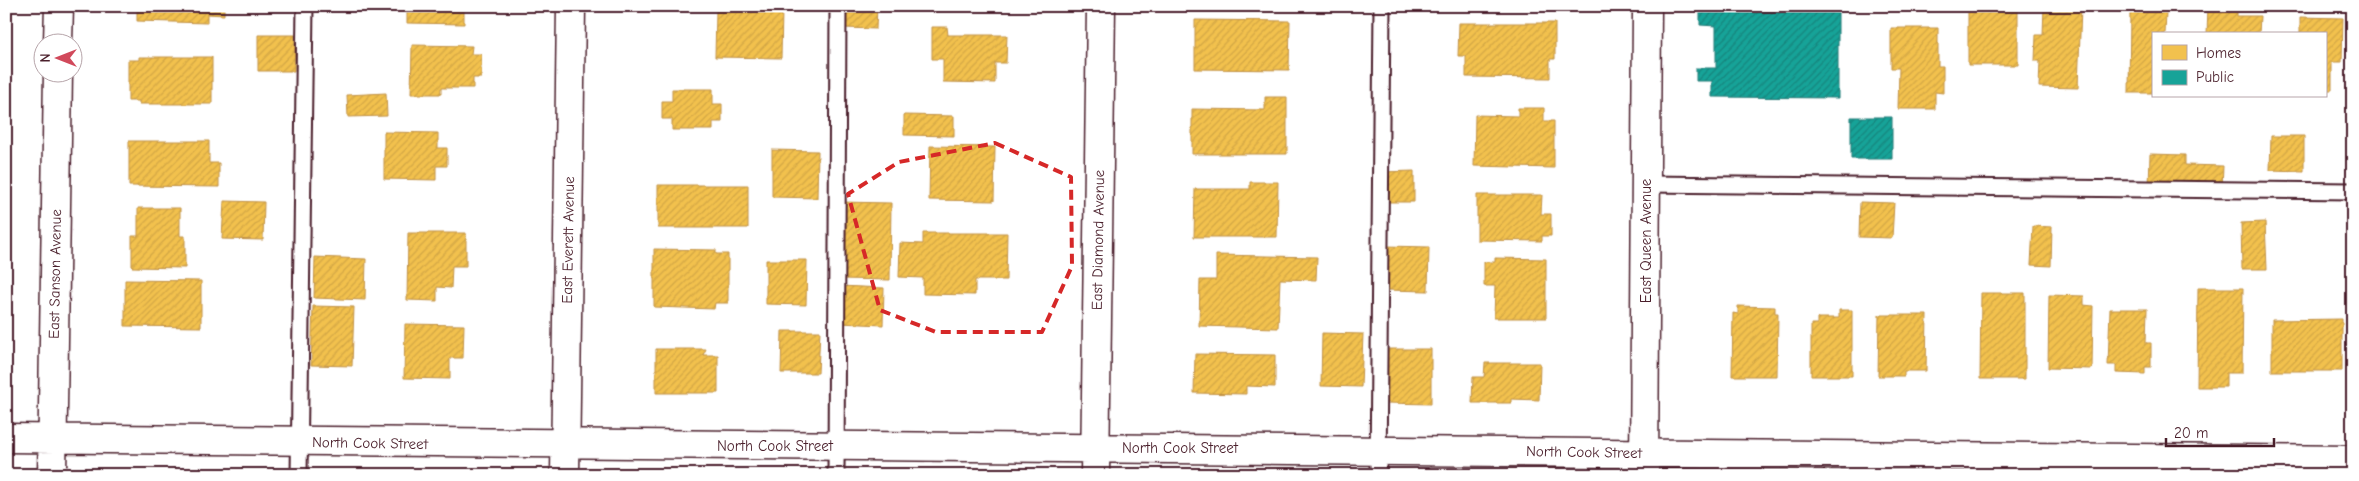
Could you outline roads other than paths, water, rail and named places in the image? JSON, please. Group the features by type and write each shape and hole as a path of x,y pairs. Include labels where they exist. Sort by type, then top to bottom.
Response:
{"street":[{"path":"58,32 59,6"},
{"name":"East Everett Avenue","path":"565,475 571,6"},
{"name":"East Diamond Avenue","path":"1095,475 1101,6"},
{"name":"East Queen Avenue","path":"1644,464 1647,6"},
{"name":"East Sanson Avenue","path":"52,475 58,82"},
{"name":"North Cook Street","path":"6,438 565,445 1095,448 1378,462 1644,464 2353,460"}],"lane":[{"path":"299,475 305,6"},
{"path":"836,475 838,6"},
{"path":"1378,462 1382,6"},
{"path":"1646,184 2353,191"}]}
